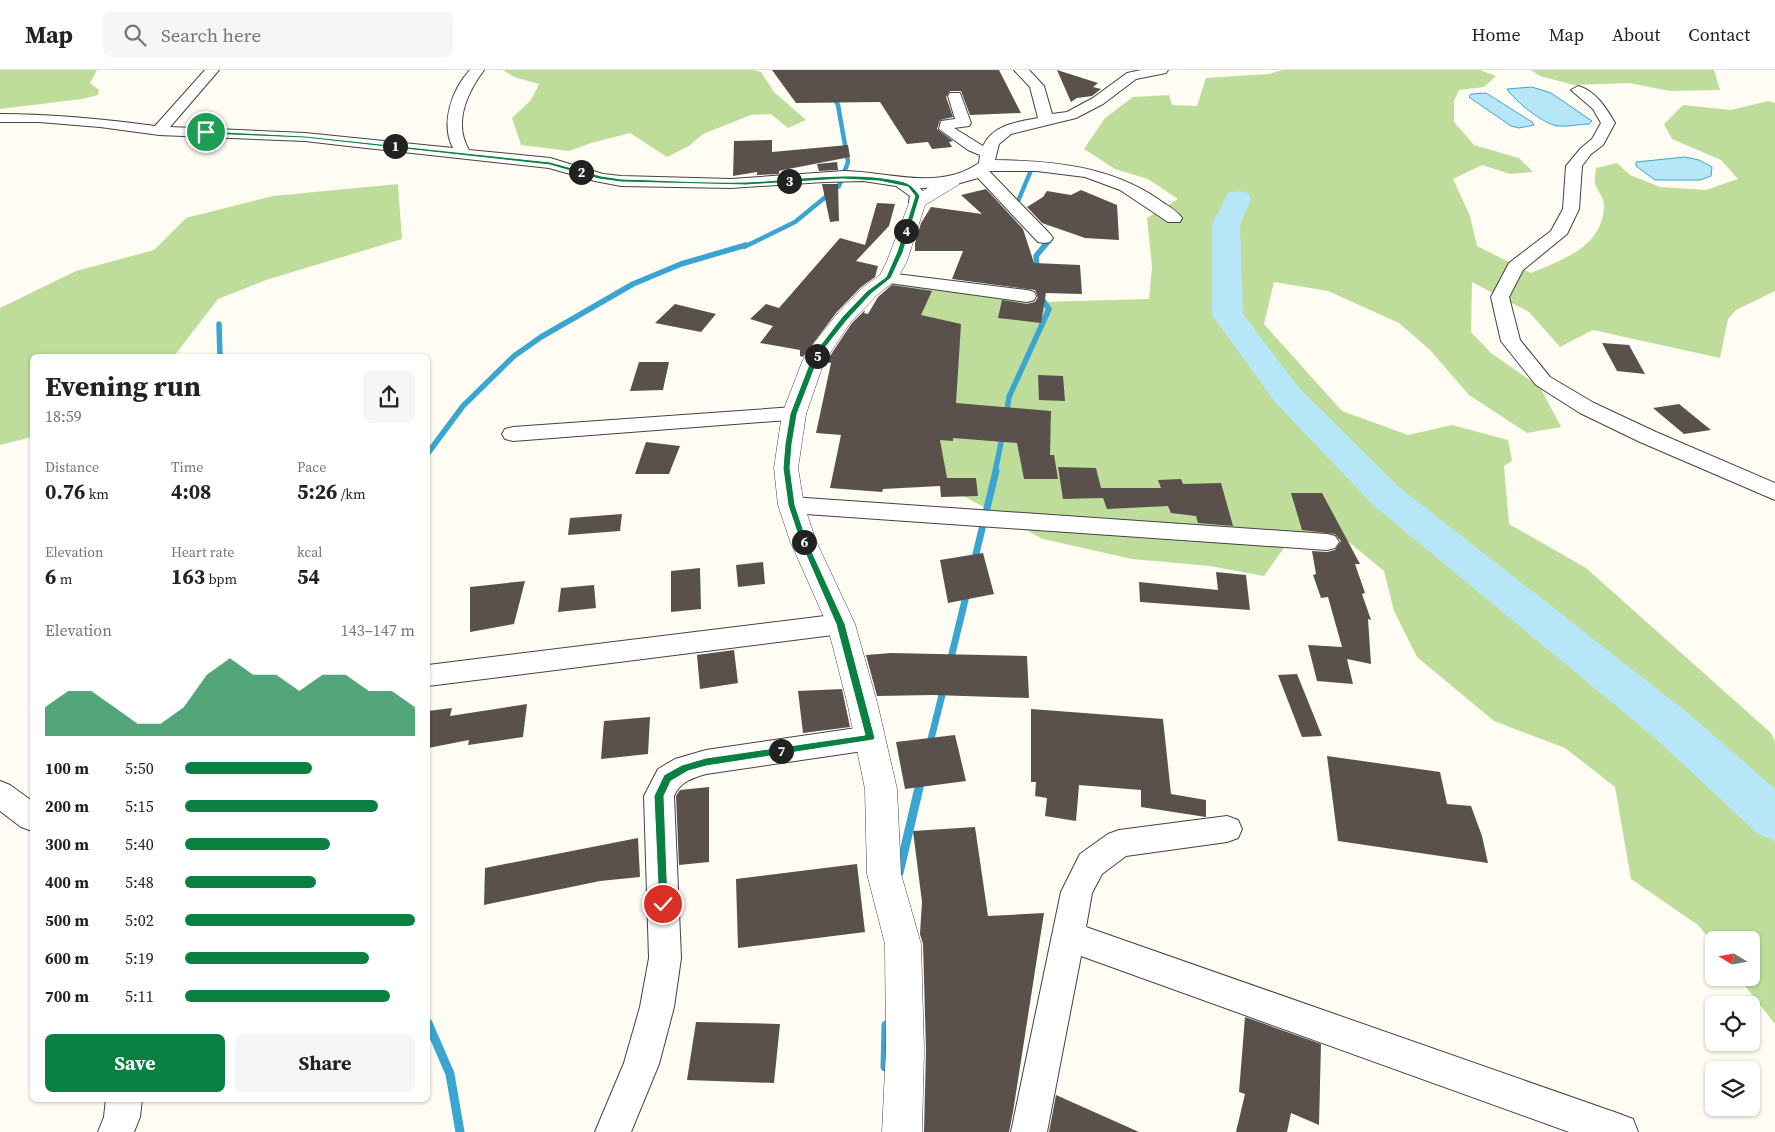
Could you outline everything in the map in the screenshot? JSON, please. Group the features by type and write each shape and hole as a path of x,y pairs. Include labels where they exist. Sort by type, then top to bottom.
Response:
{"street":[{"path":"159,131 212,70"},
{"path":"464,154 455,135 456,120 467,85 478,70"},
{"path":"1020,70 1037,86 1046,120"},
{"path":"984,162 991,141 999,134 1046,120 1071,115 1088,107 1132,76 1161,70"},
{"path":"1117,72 1132,76"},
{"path":"1578,90 1599,107 1608,123 1598,142 1586,151 1574,166 1571,209 1558,234 1515,267 1500,297 1511,341 1543,381 1587,408 1648,437 1775,492"},
{"path":"956,96 964,123 946,124 946,128 973,147 1044,238"},
{"path":"0,118 65,120 159,131 305,137 550,163 601,178 634,182 746,183 842,177 929,184 952,181"},
{"path":"917,202 984,162 1047,167 1088,173 1120,184 1136,192 1174,218"},
{"path":"900,182 910,186 918,196 896,262 888,278 869,292 844,318 821,348 805,381 794,414 786,468 792,505 803,541 841,624 881,789 884,874 903,944 905,1050 902,1132"},
{"path":"888,278 1027,296"},
{"path":"513,434 794,414"},
{"path":"792,505 1327,542"},
{"path":"430,676 841,624"},
{"path":"612,1132 641,1064 657,1007 665,958 659,796 668,778 685,768 706,762 870,738"},
{"path":"0,794 30,816"},
{"path":"1029,1132 1077,892 1091,864 1119,844 1227,829"},
{"path":"1069,936 1620,1132"},
{"path":"116,1132 122,1117 124,1102"}],"green space":[{"path":"0,70 97,70 90,83 99,90 98,95 82,99 0,109"},
{"path":"503,70 753,70 761,72 774,92 806,120 788,128 771,114 751,115 703,134 689,146 667,157 630,133 569,151 521,145 512,118 531,100 539,84 514,77"},
{"path":"1283,70 1480,70 1496,76 1484,87 1459,90 1454,101 1454,122 1474,145 1519,158 1533,172 1510,174 1482,165 1453,179 1470,216 1477,246 1531,273 1580,250 1597,231 1602,219 1604,205 1595,184 1596,168 1617,163 1630,175 1660,187 1706,190 1738,179 1721,160 1672,139 1664,124 1683,105 1731,110 1768,101 1775,103 1775,291 1736,310 1728,319 1720,358 1593,330 1560,347 1529,312 1472,282 1471,332 1491,353 1540,387 1561,427 1527,433 1469,395 1430,350 1399,323 1328,291 1274,282 1264,324 1342,411 1408,435 1452,425 1508,440 1512,461 1504,466 1509,524 1586,568 1771,733 1775,741 1775,1024 1760,1005 1760,996 1753,996 1745,986 1760,986 1760,931 1705,931 1705,934 1698,925 1631,879 1615,787 1565,748 1494,721 1417,657 1394,611 1384,571 1345,539 1288,542 1264,576 1210,566 1132,559 1043,539 965,497 921,464 868,333 890,281 1040,302 1149,299 1152,267 1147,218 1178,199 1148,179 1115,169 1084,149 1105,118 1133,97 1169,95 1172,105 1197,106 1206,78 1268,74"},
{"path":"1531,70 1714,70 1720,90 1670,91 1629,83 1574,85 1540,76"},
{"path":"398,184 402,239 266,280 218,299 176,354 30,354 30,438 0,445 0,308 76,271 154,250 186,218 273,196"}],"water":[{"path":"1532,87 1551,93 1592,121 1589,124 1570,126 1552,124 1530,111 1516,100 1507,89"},
{"path":"1486,93 1534,125 1519,128 1511,126 1469,97 1471,94"},
{"path":"1685,157 1699,160 1712,167 1711,176 1700,180 1655,180 1636,166 1636,162"}],"building":[{"path":"772,70 999,70 1021,113 970,115 961,91 950,91 946,97 953,117 940,120 937,129 953,141 949,142 952,147 932,149 928,142 907,144 880,102 796,103"},
{"path":"1057,70 1098,83 1093,87 1101,89 1092,96 1077,98 1071,102"},
{"path":"772,140 772,152 848,145 850,157 783,170 779,171 779,174 757,175 757,172 733,176 734,141"},
{"path":"837,162 838,170 819,171 817,164"},
{"path":"822,184 838,184 839,221 830,222"},
{"path":"986,189 1023,229 1034,263 1080,265 1082,294 1046,293 1041,323 998,318 1002,300 1027,304 1035,302 1038,297 1035,290 952,279 963,251 915,251 915,243 921,223 931,207 982,214 961,195"},
{"path":"1081,190 1117,205 1119,240 1085,238 1042,223 1027,207 1043,197 1047,191 1071,195"},
{"path":"877,203 895,204 889,226 856,261 878,266 875,277 861,287 836,313 803,357 800,356 800,350 760,343 773,326 750,319 766,304 779,308 840,238 865,245"},
{"path":"892,285 932,291 921,315 961,324 956,403 1051,411 1050,455 1054,455 1058,479 1024,479 1017,443 953,438 953,441 940,440 947,478 976,478 978,496 941,497 940,486 883,489 882,492 830,488 841,435 816,433 831,363 826,362 852,323 865,310 864,313 868,314 878,297"},
{"path":"675,304 716,314 701,332 655,323"},
{"path":"1602,343 1629,345 1645,374 1617,371"},
{"path":"639,362 669,362 663,390 630,391"},
{"path":"1038,375 1063,376 1065,401 1039,400"},
{"path":"1679,404 1711,430 1684,434 1653,408"},
{"path":"646,442 680,446 669,474 635,474"},
{"path":"1058,467 1096,468 1101,488 1161,488 1158,480 1181,479 1183,484 1221,483 1233,526 1198,523 1196,516 1171,513 1168,506 1107,509 1103,498 1063,499"},
{"path":"1291,493 1322,493 1360,564 1355,564 1365,593 1362,594 1371,620 1368,619 1371,664 1347,659 1353,684 1317,681 1308,645 1342,647 1328,597 1321,598 1313,575 1316,574 1312,551 1327,552 1335,550 1341,541 1335,534 1302,530"},
{"path":"622,514 620,531 568,535 570,518"},
{"path":"983,553 994,594 948,603 940,560"},
{"path":"763,562 765,584 738,587 736,565"},
{"path":"700,568 701,609 671,612 671,571"},
{"path":"1216,572 1246,575 1250,610 1140,602 1139,582 1218,590"},
{"path":"525,581 514,624 470,632 470,587"},
{"path":"594,585 596,608 558,612 561,588"},
{"path":"734,650 738,683 700,689 697,655"},
{"path":"891,653 1027,656 1029,698 933,695 877,696 866,655"},
{"path":"1297,674 1322,736 1302,737 1278,675"},
{"path":"842,689 850,727 803,733 798,691"},
{"path":"527,704 523,737 468,745 469,740 430,748 430,711 452,708 450,716"},
{"path":"1031,709 1163,719 1171,794 1206,800 1206,817 1141,807 1141,790 1079,785 1076,821 1045,816 1047,798 1035,796 1036,782 1031,782"},
{"path":"650,717 648,754 601,759 604,721"},
{"path":"955,735 966,781 905,789 896,742"},
{"path":"1327,756 1440,772 1447,804 1471,806 1482,836 1488,863 1338,841"},
{"path":"709,787 709,862 679,865 676,796 680,790"},
{"path":"975,827 988,916 1044,913 1013,1112 1009,1132 924,1132 926,1050 923,944 920,934 922,902 913,831"},
{"path":"638,838 640,877 600,881 484,905 485,868"},
{"path":"857,864 865,932 738,948 736,879"},
{"path":"1245,1017 1321,1044 1319,1125 1291,1113 1287,1132 1236,1132 1245,1094 1239,1092"},
{"path":"696,1022 780,1024 774,1083 687,1080"},
{"path":"1056,1095 1139,1132 1049,1132"}],"waterway":[{"path":"744,247 795,222 839,186 848,162 838,105 832,94"},
{"path":"1020,209 1016,206 1032,168"},
{"path":"1238,199 1226,225 1228,315 1287,395 1386,496 1672,726 1775,819"},
{"path":"1044,247 1051,239 1047,236"},
{"path":"430,450 463,406 514,356 541,337 633,284 681,264 746,245"},
{"path":"1037,270 1036,256 1045,245"},
{"path":"1006,416 1009,397 1049,309 1040,296"},
{"path":"219,324 220,354"},
{"path":"995,472 1003,433"},
{"path":"974,562 996,471"},
{"path":"950,662 967,592"},
{"path":"929,747 944,687"},
{"path":"899,873 921,779"},
{"path":"885,1067 886,1025"},
{"path":"430,1028 450,1074 460,1132"}],"route":[{"path":"206,132 305,137 550,163 601,178 621,181 692,184 746,183 842,177 879,179 900,182 910,186 918,196 900,252 888,278 869,292 844,318 821,348 805,381 794,414 788,444 786,468 792,505 803,541 841,624 870,738 706,762 685,768 668,778 659,796 663,904"}]}
